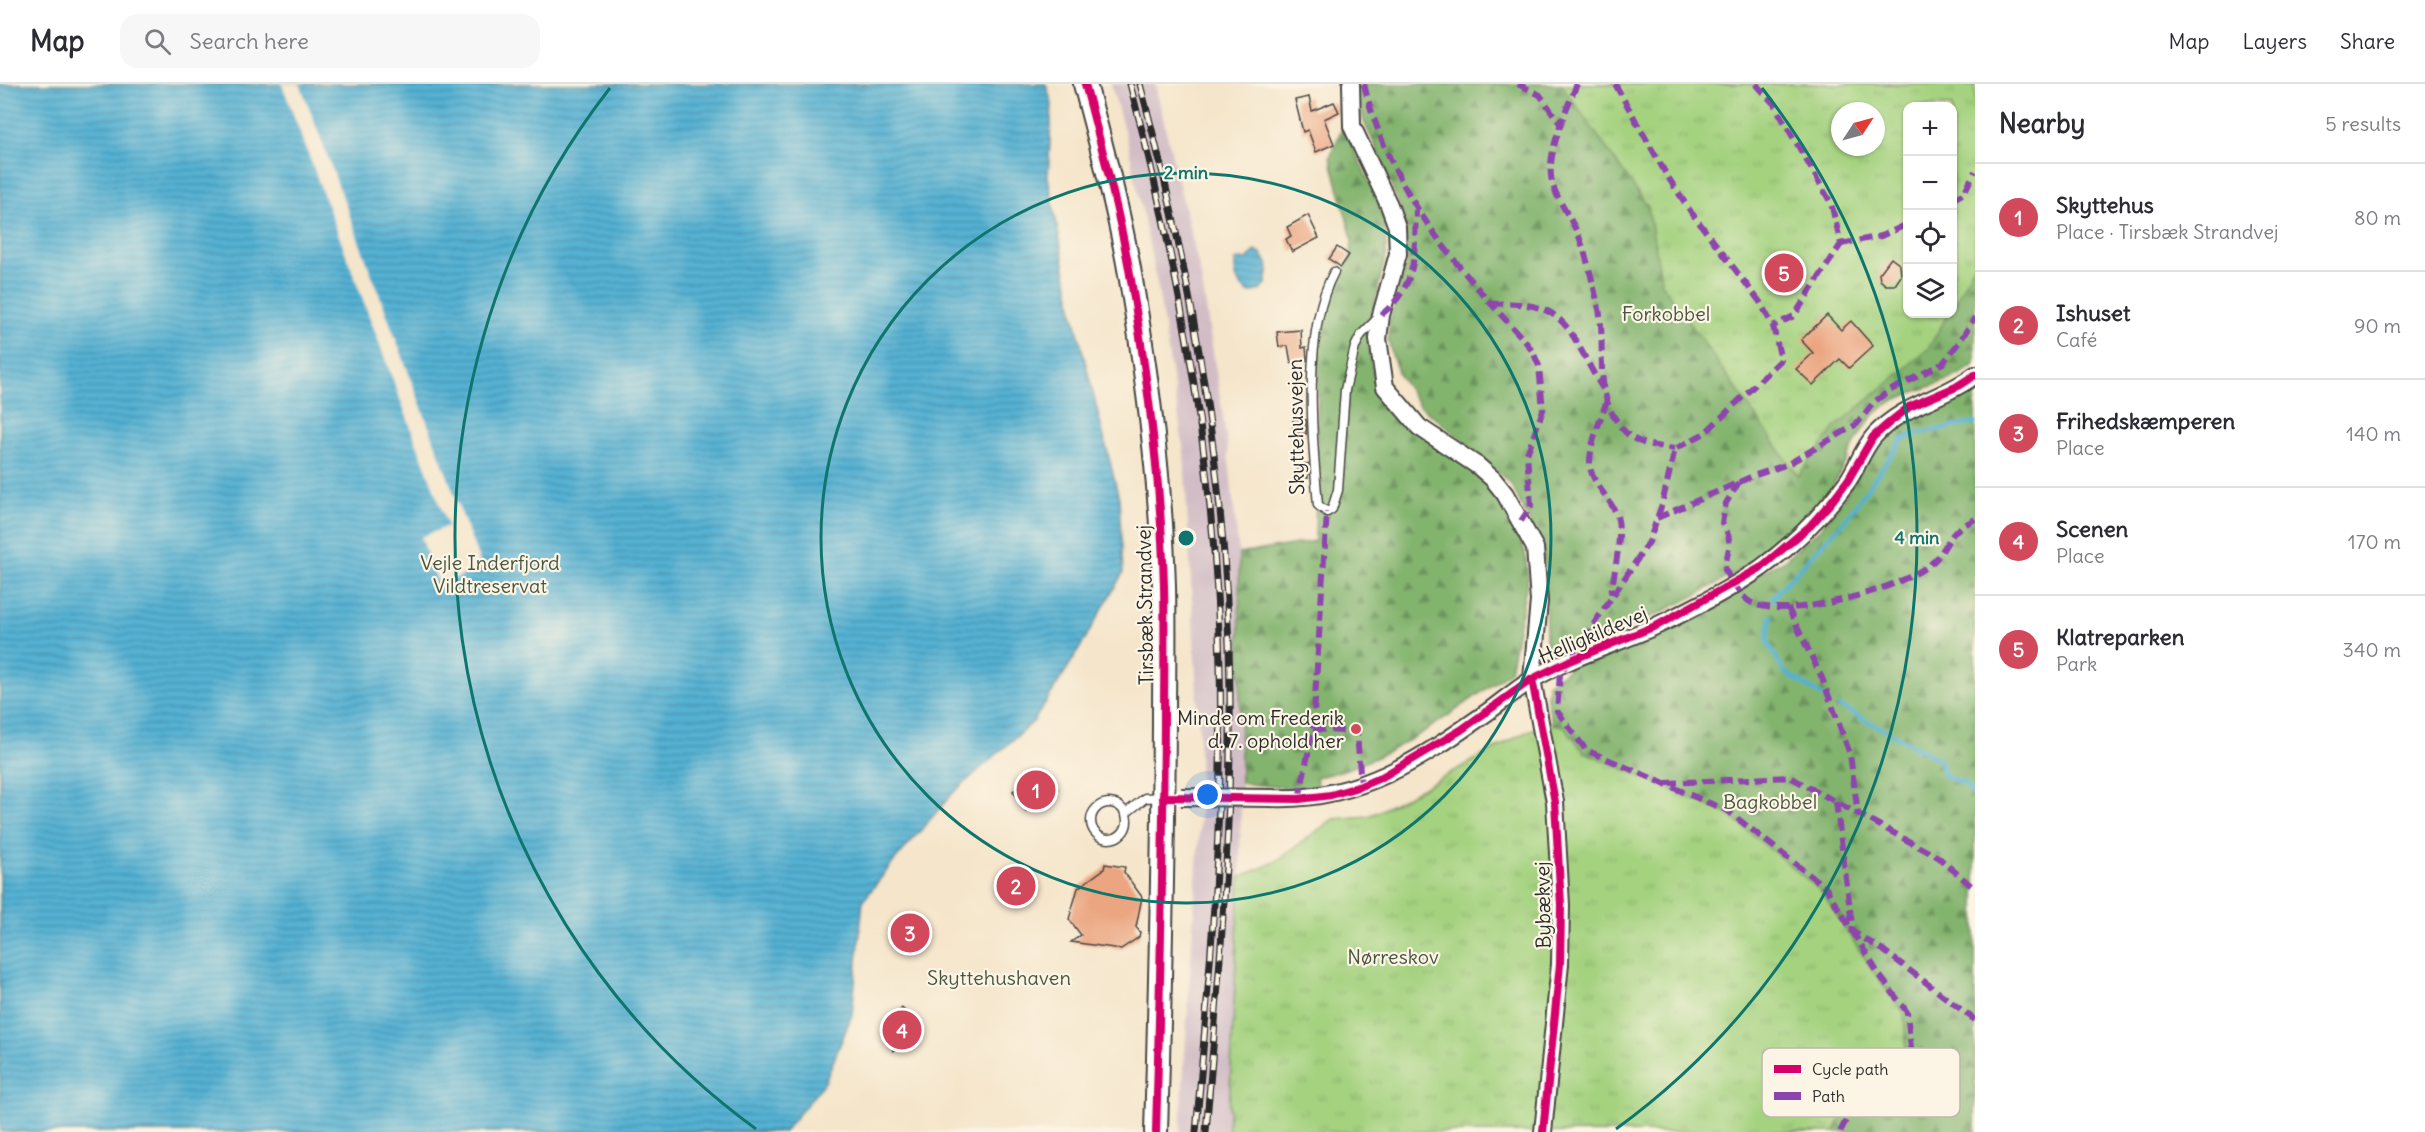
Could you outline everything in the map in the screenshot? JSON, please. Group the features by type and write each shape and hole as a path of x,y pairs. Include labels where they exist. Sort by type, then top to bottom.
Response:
{"street":[{"name":"Tirsbæk Strandvej","path":"1085,84 1111,183 1131,279 1148,394 1164,585 1172,797 1156,1132"},
{"name":"Skyttehusvejen","path":"1351,84 1352,126 1397,227 1398,254 1381,315 1378,339 1385,387 1419,427 1478,466 1492,479 1505,494 1534,548 1539,601 1532,679"},
{"name":"Helligkildevej","path":"1172,797 1299,799 1331,795 1382,777 1461,730 1532,679 1569,661 1658,625 1760,568 1785,549 1832,501 1848,480 1873,437 1909,407 1956,387 1975,375"},
{"name":"Bybækvej","path":"1532,679 1555,802 1561,905 1560,964 1543,1132"}],"lane":[{"name":"Skyttehusvejen","path":"1334,272 1327,286 1321,308 1313,374 1318,505 1327,512 1332,509 1338,490 1346,390 1355,347 1361,334 1381,315"},
{"path":"1126,813 1145,798 1172,797"},
{"path":"1106,803 1118,805 1126,813 1125,830 1116,837 1101,836 1092,825 1096,809 1106,803"}],"shaded area":[{"path":"1111,84 1155,84 1201,276 1226,435 1239,554 1241,783 1240,877 1228,1132 1180,1132 1200,817 1199,732 1184,452 1158,288 1128,144"}],"green space":[{"name":"Forkobbel","path":"1359,84 1975,84 1975,364 1951,379 1897,399 1874,415 1860,435 1828,494 1795,529 1766,552 1734,574 1665,610 1563,654 1556,654 1546,643 1545,567 1542,548 1511,484 1459,437 1420,406 1400,377 1393,358 1388,340 1389,323 1407,263 1406,223 1364,122 1358,95"},
{"path":"1561,84 1975,84 1975,263 1957,298 1957,102 1903,102 1903,318 1946,318 1928,349 1836,427 1798,476 1662,284 1648,207"},
{"path":"1343,126 1373,190 1385,223 1386,255 1367,336 1374,378 1384,398 1397,416 1485,482 1510,512 1525,552 1528,577 1510,671 1442,720 1394,749 1368,761 1316,777 1318,791 1241,783 1239,554 1315,541 1319,338 1335,285 1351,257 1352,238 1330,157"},
{"name":"Bagkobbel","path":"1975,385 1975,1132 1554,1132 1555,737 1547,699 1548,684 1577,663 1782,562 1820,529 1839,505 1878,443 1901,423"},
{"name":"Nørreskov","path":"1554,724 1565,727 1584,752 1726,813 1821,891 1875,974 1904,1013 1906,1047 1762,1048 1762,1117 1842,1117 1834,1132 1228,1132 1240,877 1275,862 1333,819 1368,816 1378,812 1530,730"}],"water":[{"name":"Vejle Inderfjord Vildtreservat","path":"0,84 1046,84 1052,104 1048,177 1073,312 1119,498 1123,573 1074,658 1033,722 953,793 863,901 852,1015 825,1082 784,1132 0,1132"},
{"path":"1255,251 1261,253 1269,267 1266,284 1261,290 1250,293 1237,280 1235,261 1247,260"}],"pier":[{"path":"282,84 300,84 482,568 439,585 421,537 448,526"}],"building":[{"path":"1309,97 1312,111 1334,102 1339,112 1324,119 1334,144 1316,152 1308,130 1303,132 1295,100"},
{"path":"1308,215 1319,238 1292,252 1286,239 1291,236 1287,227"},
{"path":"1337,247 1349,255 1341,267 1329,259"},
{"path":"1891,258 1900,265 1901,276 1895,285 1886,285 1880,280 1879,274"},
{"path":"1827,315 1841,330 1851,321 1873,346 1849,368 1840,359 1813,385 1796,369 1813,353 1801,340"},
{"path":"1301,330 1302,348 1306,347 1307,360 1291,363 1288,346 1279,347 1277,332"},
{"path":"1293,419 1306,420 1306,434 1293,433"},
{"path":"1298,463 1308,464 1308,478 1297,476"},
{"path":"1045,770 1058,789 1026,811 1013,791"},
{"path":"1105,864 1125,867 1124,872 1142,897 1136,927 1140,932 1139,937 1121,949 1071,942 1081,935 1069,919 1078,888 1104,869"},
{"path":"1014,880 1020,880 1024,887 1020,894 1014,894 1010,890 1010,884"},
{"path":"902,1008 911,1023 914,1022 913,1042 909,1038 906,1043 893,1051 889,1034 898,1029 891,1023"}],"waterway":[{"path":"1773,600 1774,596 1845,520 1902,440 1913,434 1975,423"},
{"path":"1771,616 1767,640 1784,672 1822,696"},
{"path":"1839,706 1939,759 1945,777 1964,783 1975,796"}],"railway":[{"path":"1130,84 1176,280 1198,412 1214,545 1220,677 1219,807 1212,937 1196,1132"},
{"path":"1140,84 1177,234 1192,310 1215,462 1228,615 1229,802 1206,1132"}],"marked path":[{"path":"1364,84 1375,123 1407,192 1449,254 1525,341 1539,366 1543,410 1527,454 1531,506 1521,521"},
{"path":"1518,84 1540,95 1561,125"},
{"path":"1577,84 1555,142 1551,176 1558,198 1578,234 1599,309 1605,394 1616,420 1628,435 1641,442 1675,449"},
{"path":"1615,84 1666,174 1691,212 1760,302 1773,326 1781,360 1705,433 1675,449 1662,504 1649,542 1560,674 1557,711 1586,750 1728,811 1826,888 1878,973 1907,1012 1911,1048"},
{"path":"1756,84 1774,104 1831,203 1841,244 1794,316 1773,326"},
{"path":"1957,197 1964,193 1975,171"},
{"path":"1381,315 1402,292 1408,280 1414,254 1416,210"},
{"path":"1841,244 1881,236 1903,226"},
{"path":"1491,304 1517,304 1537,307 1552,313 1573,335 1603,389"},
{"path":"1657,518 1753,476 1788,464 1857,424 1874,402 1889,391 1943,363 1975,317"},
{"path":"1607,400 1594,439 1590,463 1593,476 1614,509 1619,524 1619,544 1611,594"},
{"path":"1739,482 1726,503 1722,523 1729,536 1725,570 1745,598 1754,604 1771,608 1794,608 1847,599 1899,582 1934,561 1956,531 1975,519"},
{"path":"1299,799 1313,729 1327,512"},
{"path":"1788,608 1822,678 1850,754 1858,814"},
{"path":"1313,729 1357,732 1361,786"},
{"path":"1666,783 1790,777 1938,857 1975,889"},
{"path":"1836,802 1853,932 1883,950 1975,1020"},
{"path":"1840,1132 1848,1117"}],"cycle path":[{"path":"1085,84 1127,255 1148,394 1160,509 1164,586 1164,724 1156,1132"},
{"path":"1163,797 1299,799 1331,795 1382,777 1461,730 1532,679 1569,661 1658,625 1760,568 1810,526 1832,501 1848,480 1873,437 1909,407 1956,387 1975,375"},
{"path":"1532,679 1555,802 1561,905 1560,964 1543,1132"}],"place":[{"name":"Klatreparken","path":"1784,273"},
{"name":"Minde om Frederik d. 7. ophold her","path":"1356,729"},
{"name":"Skyttehus","path":"1036,790"},
{"name":"Ishuset","path":"1016,886"},
{"name":"Frihedskæmperen","path":"910,933"},
{"name":"Scenen","path":"902,1030"}],"park label":[{"name":"Skyttehushaven","path":"999,978"}]}
